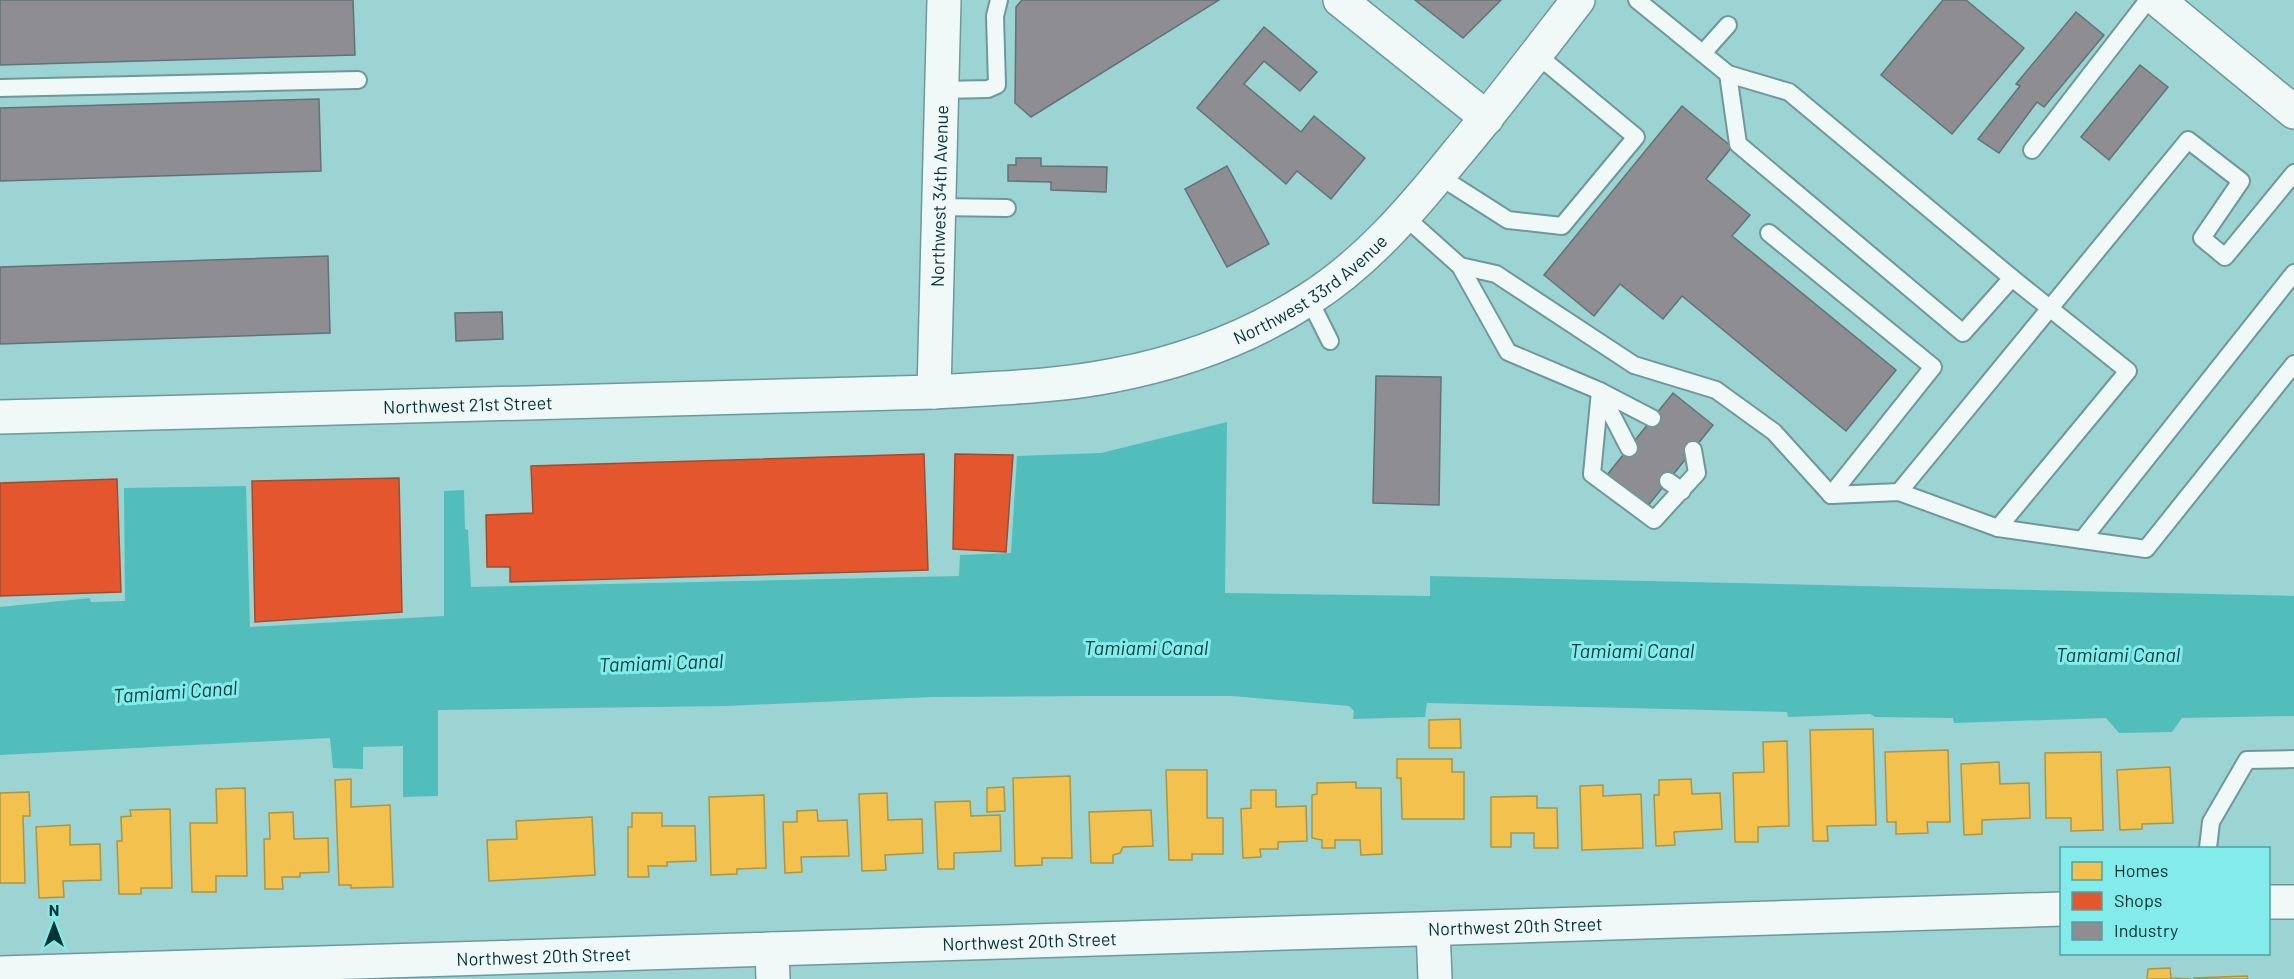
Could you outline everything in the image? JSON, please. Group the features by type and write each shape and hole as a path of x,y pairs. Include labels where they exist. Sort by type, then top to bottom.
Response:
{"street":[{"name":"Northwest 34th Avenue","path":"934,392 944,0"},
{"path":"1340,0 1487,118"},
{"name":"Northwest 33rd Avenue","path":"934,392 1066,383 1114,376 1206,350 1310,299 1361,258 1404,216 1487,118 1578,0"},
{"path":"2158,0 2294,112"},
{"name":"Northwest 21st Street","path":"0,417 934,392"},
{"path":"2270,902 2294,902"},
{"name":"Northwest 20th Street","path":"0,973 773,964 1433,929 2060,909"},
{"path":"1433,929 1435,979"}],"lane":[{"path":"942,90 988,89 997,85 995,16 999,0"},
{"path":"1638,0 1728,74 1789,92 2048,308 2128,371 1998,528"},
{"path":"2032,150 2148,0"},
{"path":"1703,53 1728,25"},
{"path":"1439,176 1508,220 1562,226 1636,137 1536,54"},
{"path":"1728,74 1738,144 1963,333 2012,278"},
{"path":"0,88 358,80"},
{"path":"1899,492 2188,140 2241,181 2202,238 2225,257 2294,173"},
{"path":"938,207 1007,208"},
{"path":"1404,216 1460,266 1508,352 1600,391 1652,418"},
{"path":"1769,233 1933,367 1830,495"},
{"path":"1460,266 1496,274 1634,365 1716,390 1774,432 1830,495"},
{"path":"2082,540 2294,273"},
{"path":"1310,299 1330,341"},
{"path":"1830,495 1899,492 1998,528 2146,549 2294,364"},
{"path":"1600,391 1629,448"},
{"path":"1600,391 1592,474 1654,520 1697,473 1692,450"},
{"path":"1668,481 1682,491"},
{"path":"2208,845 2211,822 2247,760 2294,759"}],"water":[{"name":"Tamiami Canal","path":"1227,422 1225,593 1430,596 1430,576 2294,596 2294,716 2182,718 2172,732 2119,733 2106,718 1954,723 1953,718 1875,717 1870,714 1788,717 1787,712 1427,703 1425,717 1353,719 1354,711 1349,706 1232,696 932,697 726,706 438,710 438,796 403,797 403,746 363,747 363,769 333,768 330,738 0,755 0,607 90,598 91,602 125,601 124,488 246,486 250,627 444,616 444,491 464,490 465,529 468,530 471,587 959,576 960,555 1011,553 1017,456 1101,453"}],"building: Homes":[{"path":"1460,719 1461,748 1429,748 1429,720"},
{"path":"1873,729 1876,825 1827,826 1828,841 1813,841 1810,730"},
{"path":"1787,741 1789,826 1758,827 1758,842 1735,842 1733,773 1764,772 1763,742"},
{"path":"1948,750 1950,822 1927,822 1928,833 1896,834 1896,822 1887,822 1885,752"},
{"path":"2101,752 2103,830 2071,831 2071,818 2046,818 2045,753"},
{"path":"1397,759 1452,759 1452,772 1464,772 1464,819 1402,819 1401,778 1397,778"},
{"path":"1999,762 2000,784 2029,783 2030,818 1982,820 1982,834 1964,835 1961,764"},
{"path":"2170,767 2173,823 2142,824 2142,829 2120,830 2117,770"},
{"path":"1166,770 1207,770 1207,818 1223,818 1223,854 1192,854 1192,860 1169,860"},
{"path":"1070,776 1072,858 1042,858 1042,865 1015,866 1013,778"},
{"path":"351,779 351,807 390,805 393,887 351,888 351,885 339,885 335,780"},
{"path":"1691,779 1692,794 1720,793 1722,829 1674,832 1675,845 1656,846 1654,795 1659,795 1659,780"},
{"path":"1356,782 1356,788 1381,788 1382,854 1361,855 1360,840 1335,840 1335,848 1322,848 1322,840 1312,838 1312,795 1317,794 1317,783"},
{"path":"1603,785 1603,796 1641,794 1643,848 1582,850 1580,786"},
{"path":"1004,787 1005,811 987,812 987,788"},
{"path":"245,788 247,876 216,876 216,892 192,892 190,823 217,823 216,789"},
{"path":"1251,790 1276,790 1276,807 1306,806 1307,841 1278,842 1278,849 1260,849 1261,857 1243,858 1241,809 1251,808"},
{"path":"29,792 30,816 23,816 25,883 0,883 0,793"},
{"path":"887,793 888,820 922,819 923,853 885,855 886,870 862,871 859,794"},
{"path":"764,795 766,868 737,869 737,874 711,875 709,797"},
{"path":"1537,796 1537,808 1557,808 1558,848 1534,848 1534,833 1511,833 1511,847 1491,847 1491,797"},
{"path":"970,801 971,816 1000,815 1001,851 954,853 954,869 938,869 935,802"},
{"path":"170,809 172,888 141,888 141,894 119,894 117,841 122,841 121,817 131,816 130,810"},
{"path":"817,810 818,821 847,820 849,856 801,857 802,872 785,873 783,822 797,822 797,811"},
{"path":"1151,810 1153,846 1123,847 1120,853 1113,855 1113,863 1091,863 1089,812"},
{"path":"293,812 294,839 328,838 329,872 300,873 300,877 282,877 283,889 265,889 264,839 270,839 269,813"},
{"path":"632,813 662,813 662,826 695,826 696,861 667,862 667,866 648,866 649,877 628,877 628,827 632,827"},
{"path":"592,817 595,875 489,881 487,840 517,839 516,821"},
{"path":"70,825 70,845 100,844 101,880 63,881 64,897 39,898 36,827"},
{"path":"2170,968 2171,978 2191,979 2147,979 2148,969"},
{"path":"2247,976 2248,979 2194,979 2194,978"}],"building: Shops":[{"path":"924,454 928,570 510,582 510,567 487,567 486,515 533,513 531,466"},
{"path":"955,454 1013,455 1006,552 953,549"},
{"path":"399,478 402,612 255,622 252,481"},
{"path":"117,479 121,592 0,596 0,483"}],"building: Industry":[{"path":"0,0 353,0 355,55 0,65"},
{"path":"1022,0 1219,0 1031,117 1015,103 1016,7"},
{"path":"1415,0 1501,0 1463,38"},
{"path":"1943,0 1966,0 2024,48 1952,134 1881,75"},
{"path":"2076,12 2104,35 2044,107 2037,102 1999,153 1978,139 2020,86 2016,84"},
{"path":"1264,27 1317,72 1300,91 1264,61 1244,84 1301,132 1314,116 1365,158 1331,199 1297,171 1286,184 1197,108"},
{"path":"2140,65 2168,87 2109,160 2081,137"},
{"path":"319,99 321,171 0,181 0,108"},
{"path":"1682,106 1732,147 1706,179 1750,215 1732,236 1896,370 1846,431 1682,296 1663,319 1620,284 1594,316 1544,275"},
{"path":"1016,158 1041,158 1041,166 1107,167 1106,192 1051,190 1051,182 1008,181 1008,165 1016,165"},
{"path":"1227,166 1269,244 1227,267 1185,189"},
{"path":"328,256 330,333 0,344 0,267"},
{"path":"502,312 503,339 456,341 455,313"},
{"path":"1376,376 1441,377 1439,505 1373,503"},
{"path":"1673,393 1713,425 1647,507 1607,475"}]}
